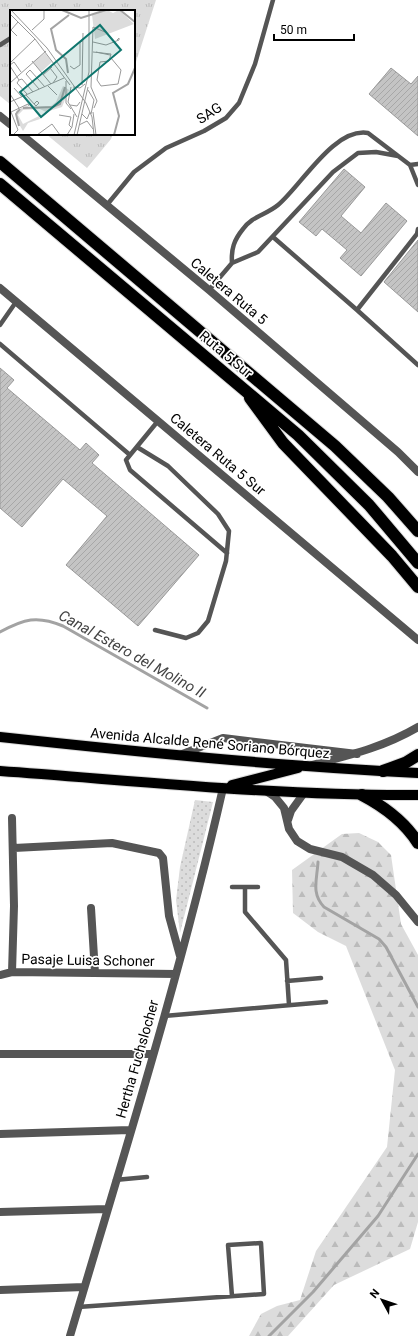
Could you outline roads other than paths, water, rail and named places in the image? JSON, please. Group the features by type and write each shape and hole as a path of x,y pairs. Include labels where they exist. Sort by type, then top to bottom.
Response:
{"highway":[{"name":"Ruta 5 Sur","path":"0,162 335,446 388,497 418,531"},
{"name":"Ruta 5 Sur","path":"0,184 243,386 298,435 346,481 390,528 418,562"},
{"path":"243,386 262,416 283,444 376,540 418,587"},
{"path":"383,771 405,763 418,755"},
{"path":"362,795 391,812 406,826 418,843"}],"main road":[{"name":"Avenida Alcalde René Soriano Bórquez","path":"0,737 179,755 307,766 418,773"},
{"path":"223,788 307,766"},
{"path":"0,771 266,791 362,795 418,795"}],"street":[{"path":"0,116 10,125"},
{"name":"Caletera Ruta 5","path":"22,135 209,290 398,452 418,472"},
{"name":"Caletera Ruta 5 Sur","path":"0,288 418,640"},
{"path":"307,766 357,754 387,743 418,727"},
{"path":"179,755 211,741 223,738 357,754"},
{"name":"Hertha Fuchslocher","path":"70,1336 176,974 223,788"},
{"path":"266,791 275,797 284,808 289,829 292,835 303,846 342,857 363,868 391,890 418,922"},
{"path":"288,820 304,793"},
{"path":"12,818 14,848 12,972"},
{"path":"14,848 112,843 159,853 163,858 169,916 180,958"},
{"path":"91,908 95,973"},
{"name":"Pasaje Luisa Schoner","path":"0,975 12,972 176,974"},
{"path":"0,1054 152,1054"},
{"path":"0,1134 130,1130"},
{"path":"0,1212 107,1209"},
{"path":"0,1290 84,1287"}],"lane":[{"name":"SAG","path":"106,206 134,172 166,148 204,131 226,118 239,104 255,64 272,0"},
{"path":"0,45 10,39"},
{"path":"232,263 232,246 242,229 251,220 277,206 329,150 344,137 362,132 368,133 410,165 418,186"},
{"path":"209,290 232,263 258,252 333,172 358,153 376,152 399,156"},
{"path":"410,165 418,164"},
{"path":"357,310 417,234 418,229"},
{"path":"273,237 418,365"},
{"path":"0,325 16,302"},
{"path":"0,344 130,455"},
{"path":"158,421 126,460 130,470 227,552"},
{"path":"137,447 168,466 218,514 229,531 226,561 208,621 198,633 186,638 155,630"},
{"path":"232,887 258,887"},
{"path":"244,887 245,912 286,960 288,1005"},
{"path":"287,981 321,978"},
{"path":"164,1016 326,1002"},
{"path":"116,1180 147,1178"},
{"path":"78,1307 264,1294 261,1243 228,1245 232,1296"}],"waterway":[{"name":"Canal Estero del Molino II","path":"0,632 16,624 31,620 46,620 63,626 207,708"},
{"name":"Canal Estero del Molino II","path":"318,862 316,891 320,902 324,907 379,939 386,947 418,1007"},
{"name":"Canal Estero del Molino II","path":"269,1336 313,1292 378,1216 418,1154"}]}
